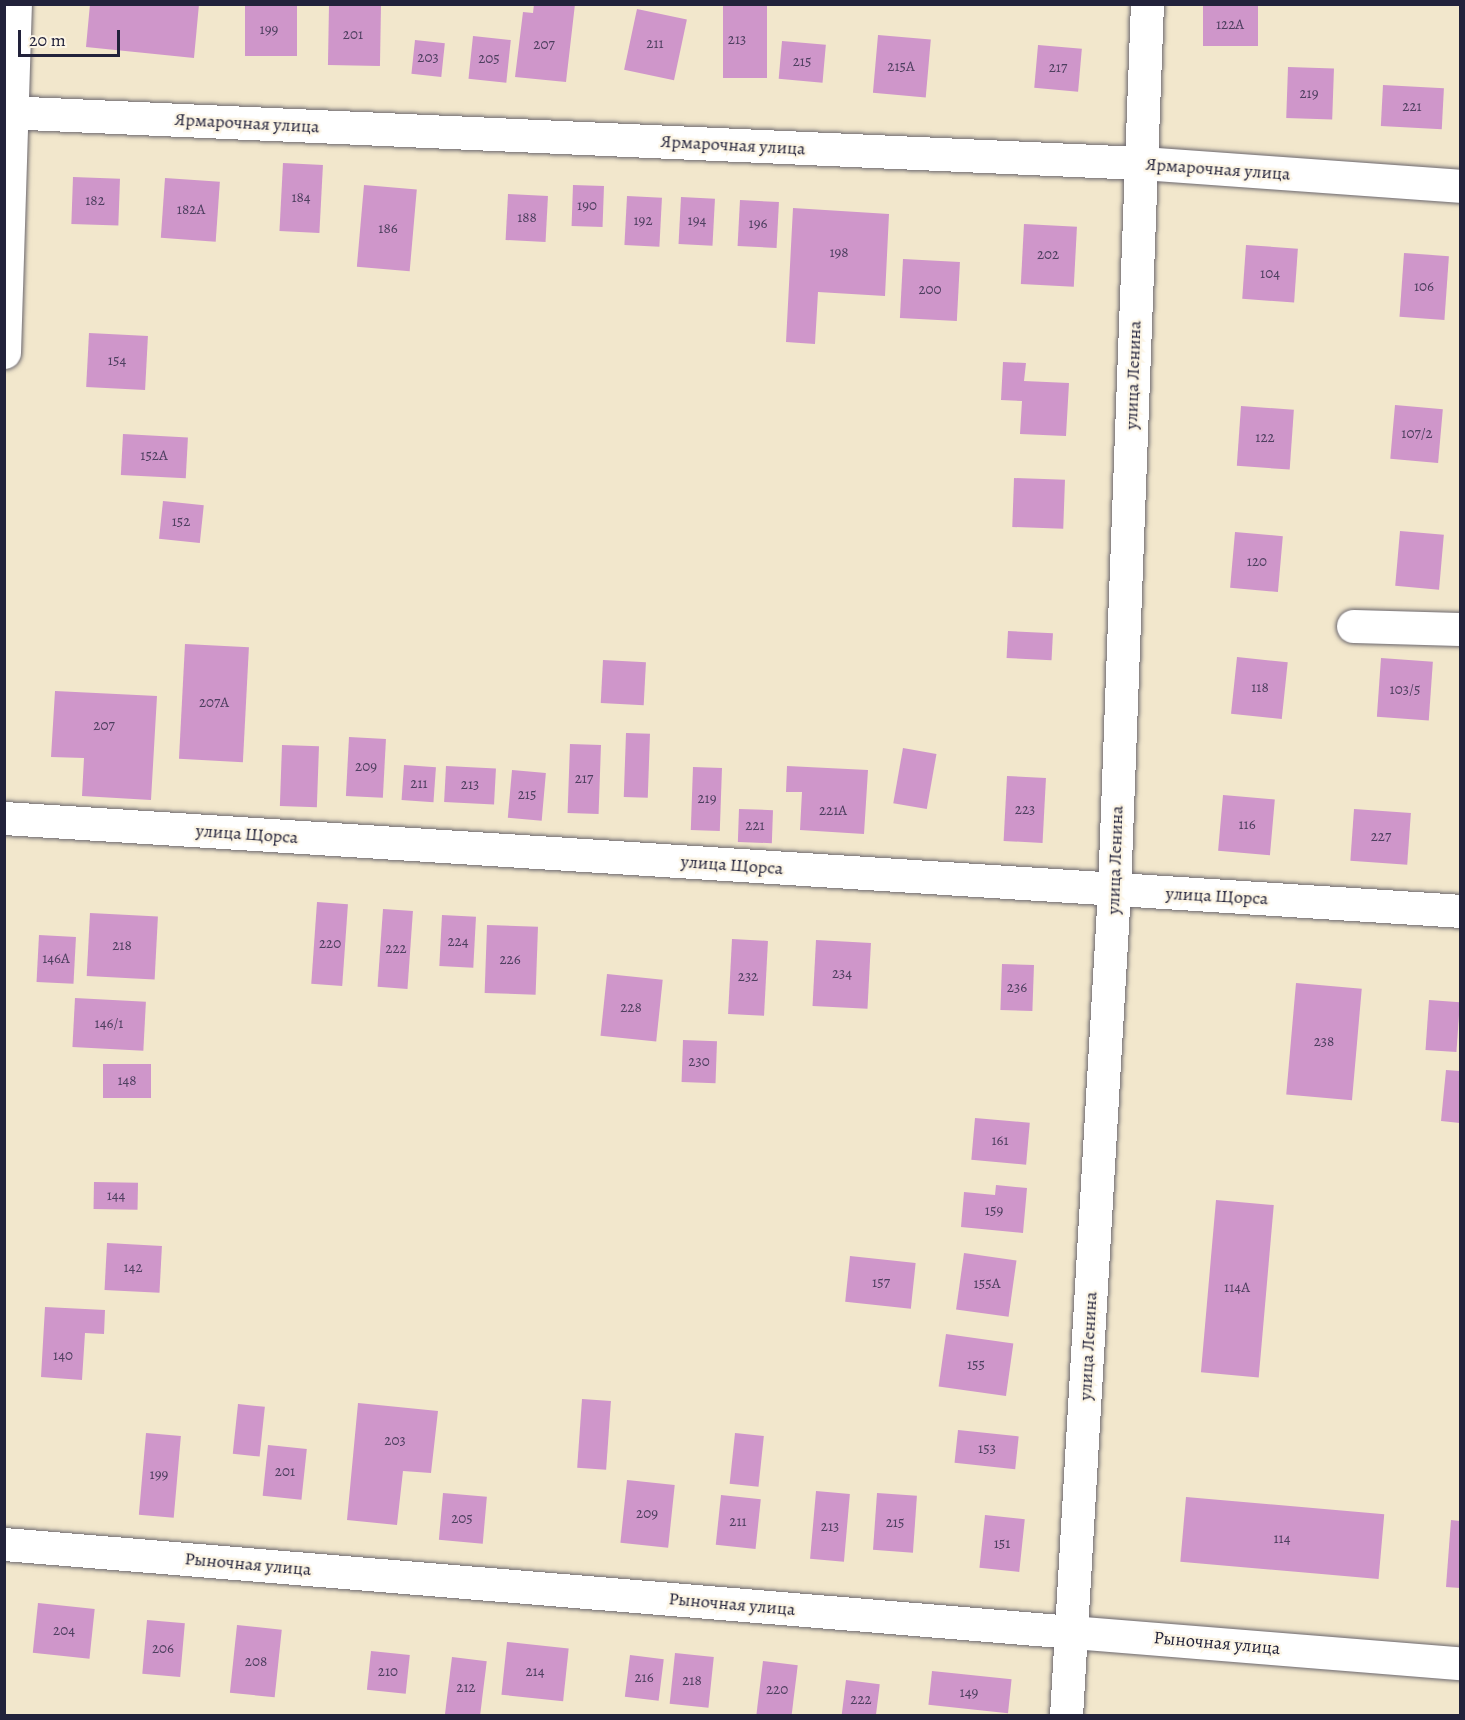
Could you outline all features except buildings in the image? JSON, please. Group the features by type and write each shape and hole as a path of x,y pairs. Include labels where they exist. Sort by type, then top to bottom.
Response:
{"street":[{"path":"4,352 8,112 15,4"},
{"name":"улица Ленина","path":"1066,1716 1114,890 1147,4"},
{"name":"Ярмарочная улица","path":"8,112 1141,163 1461,186"},
{"path":"1353,626 1461,629"},
{"name":"улица Щорса","path":"4,818 1114,890 1461,910"},
{"name":"Рыночная улица","path":"4,1544 1461,1663"}]}
